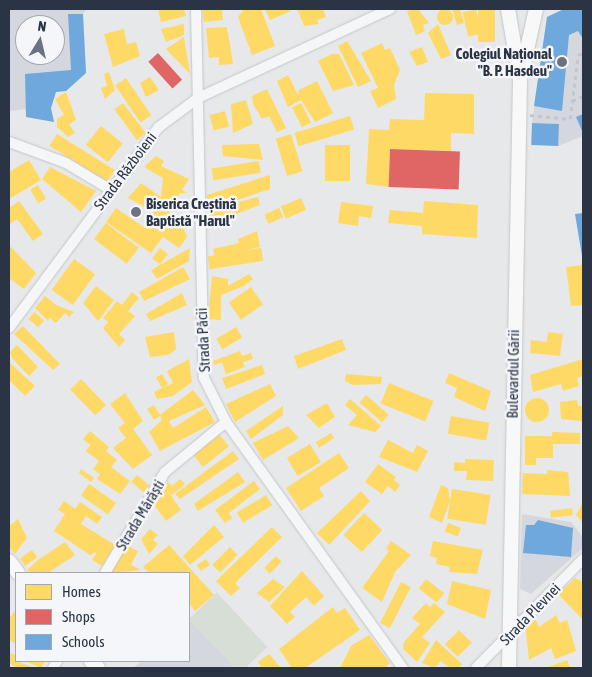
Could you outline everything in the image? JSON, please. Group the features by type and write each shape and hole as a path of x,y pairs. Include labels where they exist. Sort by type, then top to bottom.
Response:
{"street":[{"name":"Strada Păcii","path":"196,9 202,363 226,422 403,668"},
{"name":"Strada Războieni","path":"9,328 159,126 198,98 390,9"},
{"path":"508,9 520,80"},
{"path":"520,80 536,9"},
{"name":"Bulevardul Gării","path":"510,668 520,80"},
{"path":"9,142 66,163 111,190"},
{"name":"Strada Mărăști","path":"106,572 165,472 226,422"},
{"name":"Strada Plevnei","path":"476,668 510,636 583,559"},
{"path":"9,561 17,572"}],"path":[{"path":"519,115 570,119 578,55 583,53"},
{"path":"572,101 583,96"}],"shaded area":[{"path":"9,9 87,9 83,14 86,73 66,91 28,95 27,109 9,111"},
{"name":"Colegiul Național \"B. P. Hasdeu\"","path":"564,9 583,9 583,136 558,146 559,124 532,123 547,17"},
{"path":"522,514 571,522 583,537 583,548 531,594 520,589"},
{"path":"217,593 267,647 245,668 133,668 141,662 190,662 190,618"},
{"path":"217,593 267,647 245,668 235,668 190,619"}],"building: Homes":[{"path":"158,9 184,9 186,16 161,22"},
{"path":"202,9 222,9 223,20 204,22"},
{"path":"244,9 261,9 275,46 252,55 238,17"},
{"path":"265,9 290,9 291,11 270,20"},
{"path":"297,9 323,9 326,17 317,20 319,24 304,26"},
{"path":"418,9 429,23 423,25 425,31 416,35 407,11"},
{"path":"445,9 451,11 453,17 451,23 445,25 439,23 437,17 439,11"},
{"path":"452,9 460,9 464,23 457,25"},
{"path":"476,9 482,33 468,37 462,12"},
{"path":"478,9 495,9 495,42 478,42"},
{"path":"184,24 184,35 166,42 161,29"},
{"path":"438,24 451,55 441,59 428,33"},
{"path":"227,27 233,64 219,65 219,57 209,58 206,28"},
{"path":"124,29 127,44 136,42 140,56 113,67 104,34"},
{"path":"184,37 190,74 166,49"},
{"path":"347,41 371,81 358,87 338,46"},
{"path":"382,43 385,50 390,48 400,70 394,85 396,99 378,108 370,91 378,88 361,53"},
{"path":"422,47 428,62 417,66 409,52"},
{"path":"332,54 339,54 354,85 333,91 318,61"},
{"path":"109,72 115,90 105,99 101,88 107,86 104,74"},
{"path":"288,75 298,95 299,90 317,81 333,113 315,122 301,100 288,107 277,81"},
{"path":"150,77 159,90 146,97 140,83"},
{"path":"126,78 151,115 140,123 115,85"},
{"path":"267,89 286,128 277,132 269,116 262,119 253,104 252,96"},
{"path":"66,92 76,120 69,124 75,133 68,137 57,127 57,119 64,115 55,99"},
{"path":"425,93 474,94 474,134 451,133 451,151 390,149 389,187 366,184 369,129 389,130 390,119 424,120"},
{"path":"246,100 253,124 233,133 231,104"},
{"path":"123,103 146,133 137,140 114,110"},
{"path":"301,103 311,123 302,127 292,108"},
{"path":"225,111 229,126 214,131 210,115"},
{"path":"350,116 354,129 299,146 295,133"},
{"path":"101,126 123,144 108,162 86,145"},
{"path":"57,134 115,170 107,182 50,146"},
{"path":"291,134 302,171 287,176 276,139"},
{"path":"259,144 263,160 223,156 222,145"},
{"path":"325,145 350,145 350,181 325,181"},
{"path":"156,156 164,161 161,166 189,179 182,190 187,193 180,193 169,213 182,224 187,237 179,248 163,237 151,253 106,222 116,208 145,228 151,219 155,222 153,211 128,198 141,183 161,197 163,178 144,167"},
{"path":"29,160 41,180 9,199 9,172"},
{"path":"259,161 261,173 213,180 212,169"},
{"path":"50,167 96,191 81,212 42,179"},
{"path":"270,175 270,189 207,210 207,195"},
{"path":"38,185 46,199 38,203 30,190"},
{"path":"258,197 260,205 209,224 208,211"},
{"path":"301,198 306,210 286,219 281,207"},
{"path":"19,201 43,234 33,241 17,219 9,225 9,208"},
{"path":"424,201 478,205 477,238 422,234 422,226 388,223 390,210 423,213"},
{"path":"341,202 373,206 371,218 359,216 358,226 338,223"},
{"path":"279,208 283,217 268,224 264,215"},
{"path":"106,223 139,248 127,264 94,239"},
{"path":"257,231 260,247 215,258 213,249 239,243 238,239"},
{"path":"9,245 36,273 24,289 9,278"},
{"path":"160,248 168,254 160,264 152,258"},
{"path":"190,248 189,261 157,279 151,270"},
{"path":"261,248 263,261 210,269 208,256"},
{"path":"74,259 95,274 73,305 52,290"},
{"path":"583,265 583,305 571,306 566,267"},
{"path":"183,267 190,279 144,301 139,292"},
{"path":"249,274 253,279 244,286 221,295 221,320 208,319 212,276 228,279 228,286"},
{"path":"96,286 114,300 98,321 83,303"},
{"path":"251,287 263,304 241,320 229,302"},
{"path":"132,292 139,298 128,311 135,316 119,334 125,340 119,347 103,328 108,322 103,318 117,301 122,305"},
{"path":"182,293 187,305 150,321 146,314"},
{"path":"45,296 56,305 74,312 69,317 65,313 56,323 50,318 48,321 35,308"},
{"path":"34,312 44,320 38,327 28,319"},
{"path":"23,326 60,364 53,370 14,334"},
{"path":"236,327 242,337 222,349 216,339"},
{"path":"174,332 176,349 168,355 150,357 145,337"},
{"path":"548,332 563,334 560,356 530,353 531,340 547,342"},
{"path":"342,339 346,350 298,369 294,356"},
{"path":"17,345 38,367 29,376 12,358 10,352"},
{"path":"240,351 242,356 251,353 253,359 243,362 245,367 226,374 222,362 214,365 213,361"},
{"path":"189,359 192,382 173,396 157,399 154,392 173,383 167,371"},
{"path":"583,359 583,376 577,378 579,386 563,391 561,384 533,392 530,375"},
{"path":"9,362 35,386 25,396 9,380"},
{"path":"262,365 265,374 226,389 222,378"},
{"path":"449,373 491,391 485,411 454,397 457,388 445,383"},
{"path":"162,374 168,384 162,388 156,378"},
{"path":"346,374 382,377 381,384 353,385 345,381"},
{"path":"81,379 106,405 95,415 70,389"},
{"path":"389,383 434,401 425,421 381,403"},
{"path":"270,384 276,396 235,422 226,404"},
{"path":"193,390 205,405 169,421 173,428 206,407 215,422 160,451 149,432 162,420 160,416 154,420 147,409 154,405 160,415"},
{"path":"125,393 143,421 133,429 152,455 133,469 113,448 126,438 118,428 125,423 110,404"},
{"path":"366,395 389,415 382,422 359,403"},
{"path":"537,398 542,399 548,405 548,415 542,421 537,422 532,421 526,415 525,410 526,405 532,399"},
{"path":"350,399 381,426 375,432 348,425 357,415 345,405"},
{"path":"577,400 578,406 583,406 582,421 561,419 560,402"},
{"path":"327,403 335,417 319,428 306,415"},
{"path":"283,406 283,415 251,439 246,431"},
{"path":"451,416 489,423 486,440 448,434"},
{"path":"288,426 299,438 263,460 253,443"},
{"path":"90,431 109,447 106,451 117,460 111,467 130,481 120,494 97,479 100,474 93,469 99,461 86,451 90,445 83,439"},
{"path":"552,432 580,433 580,444 553,444 553,458 536,458 536,465 525,465 525,436 552,436"},
{"path":"331,433 334,438 319,448 316,442"},
{"path":"219,434 229,447 203,467 193,454"},
{"path":"388,440 413,453 417,445 428,451 417,472 379,457"},
{"path":"310,444 321,462 298,476 287,458"},
{"path":"233,451 239,459 180,499 175,494"},
{"path":"339,453 349,468 319,488 324,496 301,511 286,488"},
{"path":"465,459 494,460 493,481 466,480 467,471 454,471 454,462 465,463"},
{"path":"378,464 396,477 394,480 400,485 395,492 388,486 382,494 365,482"},
{"path":"81,469 94,478 91,482 79,473"},
{"path":"547,470 568,472 570,496 522,494 523,473 547,474"},
{"path":"238,472 245,482 198,511 194,504"},
{"path":"137,475 149,485 143,492 131,482"},
{"path":"180,479 185,484 172,495 163,486 168,482 172,486"},
{"path":"254,481 260,489 229,513 232,518 225,523 215,510"},
{"path":"89,484 116,503 108,514 81,495"},
{"path":"441,485 448,488 450,501 442,523 429,517"},
{"path":"166,488 181,510 166,521 152,502"},
{"path":"452,489 491,495 486,525 447,519"},
{"path":"361,491 370,501 329,545 317,533"},
{"path":"266,495 272,505 243,523 237,513"},
{"path":"64,501 75,509 80,502 102,517 97,524 86,516 81,524 115,545 102,566 92,560 97,552 90,555 54,531 65,514 58,510"},
{"path":"583,502 583,523 576,515"},
{"path":"572,508 573,515 551,518 550,511"},
{"path":"364,513 382,530 362,552 344,535"},
{"path":"18,519 27,538 15,554 9,547 9,526"},
{"path":"448,523 461,528 458,536 445,531"},
{"path":"214,525 224,537 190,565 183,556"},
{"path":"272,527 282,537 235,583 240,588 231,596 216,581"},
{"path":"150,529 158,535 153,540 158,544 149,554 141,539"},
{"path":"391,541 411,555 395,572 382,602 362,588 389,551 386,549"},
{"path":"433,541 483,550 477,574 449,572 450,567 436,564 437,558 430,556"},
{"path":"65,542 75,555 50,572 29,572 27,570 38,560"},
{"path":"126,545 138,551 131,565 141,570 112,572"},
{"path":"169,545 214,595 195,611 190,604 190,572 148,572 143,567"},
{"path":"230,547 238,555 220,572 212,565"},
{"path":"32,550 37,557 25,566 20,559"},
{"path":"276,556 282,562 270,574 264,568"},
{"path":"206,559 210,565 201,571 197,565"},
{"path":"302,571 324,596 314,606 306,597 290,612 295,617 287,624 270,606"},
{"path":"575,578 583,582 583,620 558,594"},
{"path":"273,579 285,587 269,602 257,593"},
{"path":"426,579 444,593 437,603 419,588"},
{"path":"452,581 491,590 485,619 447,604"},
{"path":"401,582 411,587 390,628 380,623"},
{"path":"426,603 430,607 434,603 445,612 422,637 430,643 417,662 403,649 404,642 420,624 412,618"},
{"path":"333,607 337,613 345,608 360,630 305,668 292,668 279,649"},
{"path":"15,610 15,644 9,639 9,619"},
{"path":"556,615 560,623 567,620 576,651 555,659 551,648 529,660 525,624 535,618 539,627"},
{"path":"459,630 472,643 458,657 445,644"},
{"path":"369,635 390,663 385,668 340,668 351,646"},
{"path":"436,640 462,664 458,668 450,668 441,661 434,668 422,663"},
{"path":"9,653 15,655 15,662 35,668 17,668 9,663"},
{"path":"269,654 281,668 262,668 258,662"},
{"path":"567,660 570,668 546,668"},
{"path":"27,662 44,662 41,668"}],"building: Shops":[{"path":"158,53 182,80 172,88 148,62"},
{"path":"390,149 460,151 459,189 389,187"}],"building: Schools":[{"path":"564,9 583,9 583,39 578,31 569,35 562,111 534,106 547,17"},
{"path":"68,14 83,14 86,73 66,91 56,92 51,108 54,122 26,117 25,74 71,70"},
{"path":"583,114 583,133 576,117"},
{"path":"532,123 559,124 558,146 531,145"},
{"path":"583,213 583,256 582,256 575,214"},
{"path":"538,520 573,528 571,557 523,553 526,525 534,525"}],"place":[{"name":"Colegiul Național \"B. P. Hasdeu\"","path":"562,62"},
{"name":"Biserica Creștină Baptistă \"Harul\"","path":"136,212"}]}
